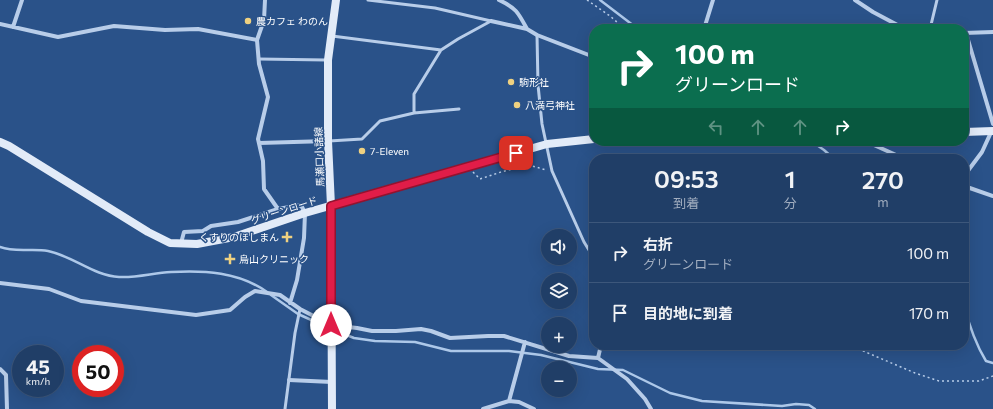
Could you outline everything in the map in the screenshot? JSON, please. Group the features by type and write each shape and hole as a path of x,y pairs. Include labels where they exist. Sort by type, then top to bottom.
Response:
{"street":[{"path":"13,27 22,0"},
{"path":"265,0 264,20 257,40 259,59 268,98 258,139 263,161 264,189 278,209"},
{"name":"馬瀬口小諸線","path":"332,409 331,206 328,141 328,60 336,0"},
{"path":"499,0 512,6 520,16 527,29"},
{"path":"706,24 713,0"},
{"path":"855,0 897,24"},
{"path":"491,21 527,29 537,35 589,55"},
{"path":"0,24 58,37 114,26 165,30 198,29 257,40"},
{"path":"969,33 993,32"},
{"path":"969,46 993,127 982,152 969,169"},
{"path":"969,131 993,127"},
{"name":"グリーンロード","path":"0,142 148,232 170,243 197,244 234,237 305,213 547,144 589,140"},
{"path":"259,143 328,141"},
{"path":"876,146 894,154"},
{"path":"969,188 993,196"},
{"path":"181,244 184,232 203,231 211,226 238,222 278,209 300,205 305,213 304,238 297,280 290,303"},
{"path":"0,283 49,289 81,301 196,315 230,310 254,291 280,295 300,309 331,325 372,331 421,329 450,338 504,336 569,356 598,358 627,379 645,399 650,409"},
{"path":"509,401 525,342"},
{"path":"598,358 599,350"},
{"path":"0,369 6,375 7,409"},
{"path":"289,380 332,382"},
{"path":"483,409 509,401 519,402 534,409"}],"lane":[{"path":"368,0 435,8 491,21"},
{"path":"931,24 937,0"},
{"path":"414,113 414,94 441,50 491,21"},
{"path":"537,35 538,85 542,124 552,171 589,250"},
{"path":"331,36 441,50"},
{"path":"259,59 328,60"},
{"path":"328,141 362,139 380,121 414,113 459,109"},
{"path":"285,409 295,333 300,309"}],"path":[{"path":"587,0 619,24"},
{"path":"471,166 474,174 480,179 501,172 529,166 552,171"},
{"path":"860,350 915,373 939,381 979,381 993,376"}],"waterway":[{"path":"600,0 631,24"},
{"path":"818,146 828,154"},
{"path":"0,247 12,250 48,251 110,276 132,277 183,271 208,272 233,276 245,280 267,292"},
{"path":"271,295 298,314 329,328"},
{"path":"969,323 986,361 993,363"},
{"path":"334,330 354,338 375,341 415,342 451,351 509,351 541,355 598,369 623,370 670,393 702,401 782,406 796,404 809,405 815,409"}],"place":[{"name":"農カフェ わのん","path":"248,21"},
{"name":"駒形社","path":"511,82"},
{"name":"八満弓神社","path":"517,105"},
{"name":"7-Eleven","path":"362,151"},
{"name":"くすりのほしまん","path":"287,237"},
{"name":"烏山クリニック","path":"230,259"}],"route":[{"path":"331,325 331,206 516,153"}]}
